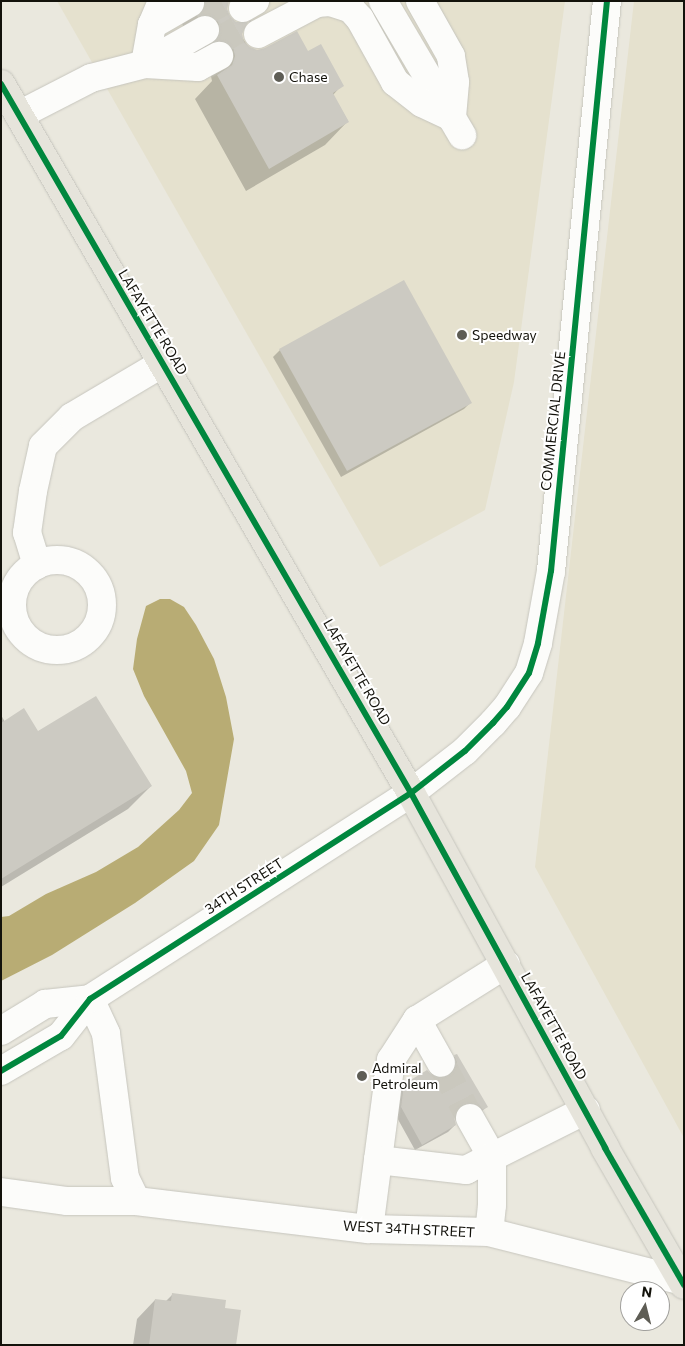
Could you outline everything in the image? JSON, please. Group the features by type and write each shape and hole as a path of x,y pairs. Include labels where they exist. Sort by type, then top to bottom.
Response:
{"main road":[{"name":"LAFAYETTE ROAD","path":"1,84 136,321 163,363 412,793 682,1288"}],"street":[{"path":"252,16 288,1"},
{"path":"366,1 411,75 422,103"},
{"path":"383,1 457,126"},
{"path":"401,1 436,62 455,80"},
{"path":"420,1 451,56 455,80 457,126"},
{"name":"COMMERCIAL DRIVE","path":"412,793 465,751 507,708 529,673 538,643 552,570 607,1"},
{"path":"252,16 330,2 352,9 360,19 395,82 457,126"},
{"path":"19,115 91,78 152,33 205,30"},
{"path":"152,33 205,30"},
{"path":"152,33 175,66 205,30"},
{"path":"37,564 27,533 32,491 43,446 72,417 163,363"},
{"name":"34TH STREET","path":"90,999 412,793"},
{"path":"369,1229 391,1060 417,1020 506,964"},
{"path":"1,1031 45,1004 90,999"},
{"path":"1,1071 61,1036 90,999"},
{"path":"90,999 106,1034 125,1178 136,1201"},
{"path":"417,1020 441,1063"},
{"path":"378,1160 466,1170 586,1110"},
{"path":"470,1118 492,1157 492,1205 489,1232"},
{"name":"WEST 34TH STREET","path":"1,1192 67,1201 136,1201 369,1229 489,1232 682,1288"}],"shaded area":[{"path":"57,1 565,1 514,382 485,510 380,567"},
{"path":"634,1 684,1 684,1138 535,867"},
{"path":"160,599 170,599 184,607 214,659 226,697 234,739 219,825 194,861 135,903 52,955 1,981 1,917 9,916 46,894 96,872 138,847 179,810 192,793 186,771 144,696 133,669 137,639 146,606"}],"building":[{"name":"Chase","path":"205,1 229,1 227,9 230,16 236,22 248,22 242,34 244,42 257,50 265,48 297,31 308,51 321,44 344,86 333,93 349,122 269,169 217,75 232,65 235,56 233,48 228,43 215,41 221,31 218,22 212,16 206,14 198,16 204,10"},
{"path":"404,280 472,403 347,471 279,349"},
{"path":"96,696 152,786 1,879 1,723 24,708 38,731"},
{"path":"457,1054 488,1107 483,1110 478,1104 471,1102 462,1105 456,1110 454,1117 456,1125 422,1145 401,1107 404,1084 427,1070 433,1076 440,1079 449,1076 455,1071 457,1063 454,1055"},
{"path":"172,1293 226,1300 225,1308 241,1310 236,1345 149,1345 155,1299 171,1301"}],"tunnel":[{"path":"197,16 224,1"},
{"path":"213,44 252,22"},
{"path":"441,1063 470,1118"}],"cycle path":[{"path":"1,1071 61,1036 90,999 411,793 465,751 493,723 507,707 529,673 538,643 551,571 607,1"},
{"path":"1,84 411,793 605,1148 684,1285"}],"place":[{"name":"Chase","path":"279,77"},
{"name":"Speedway","path":"462,335"},
{"name":"Admiral Petroleum","path":"362,1076"}]}
